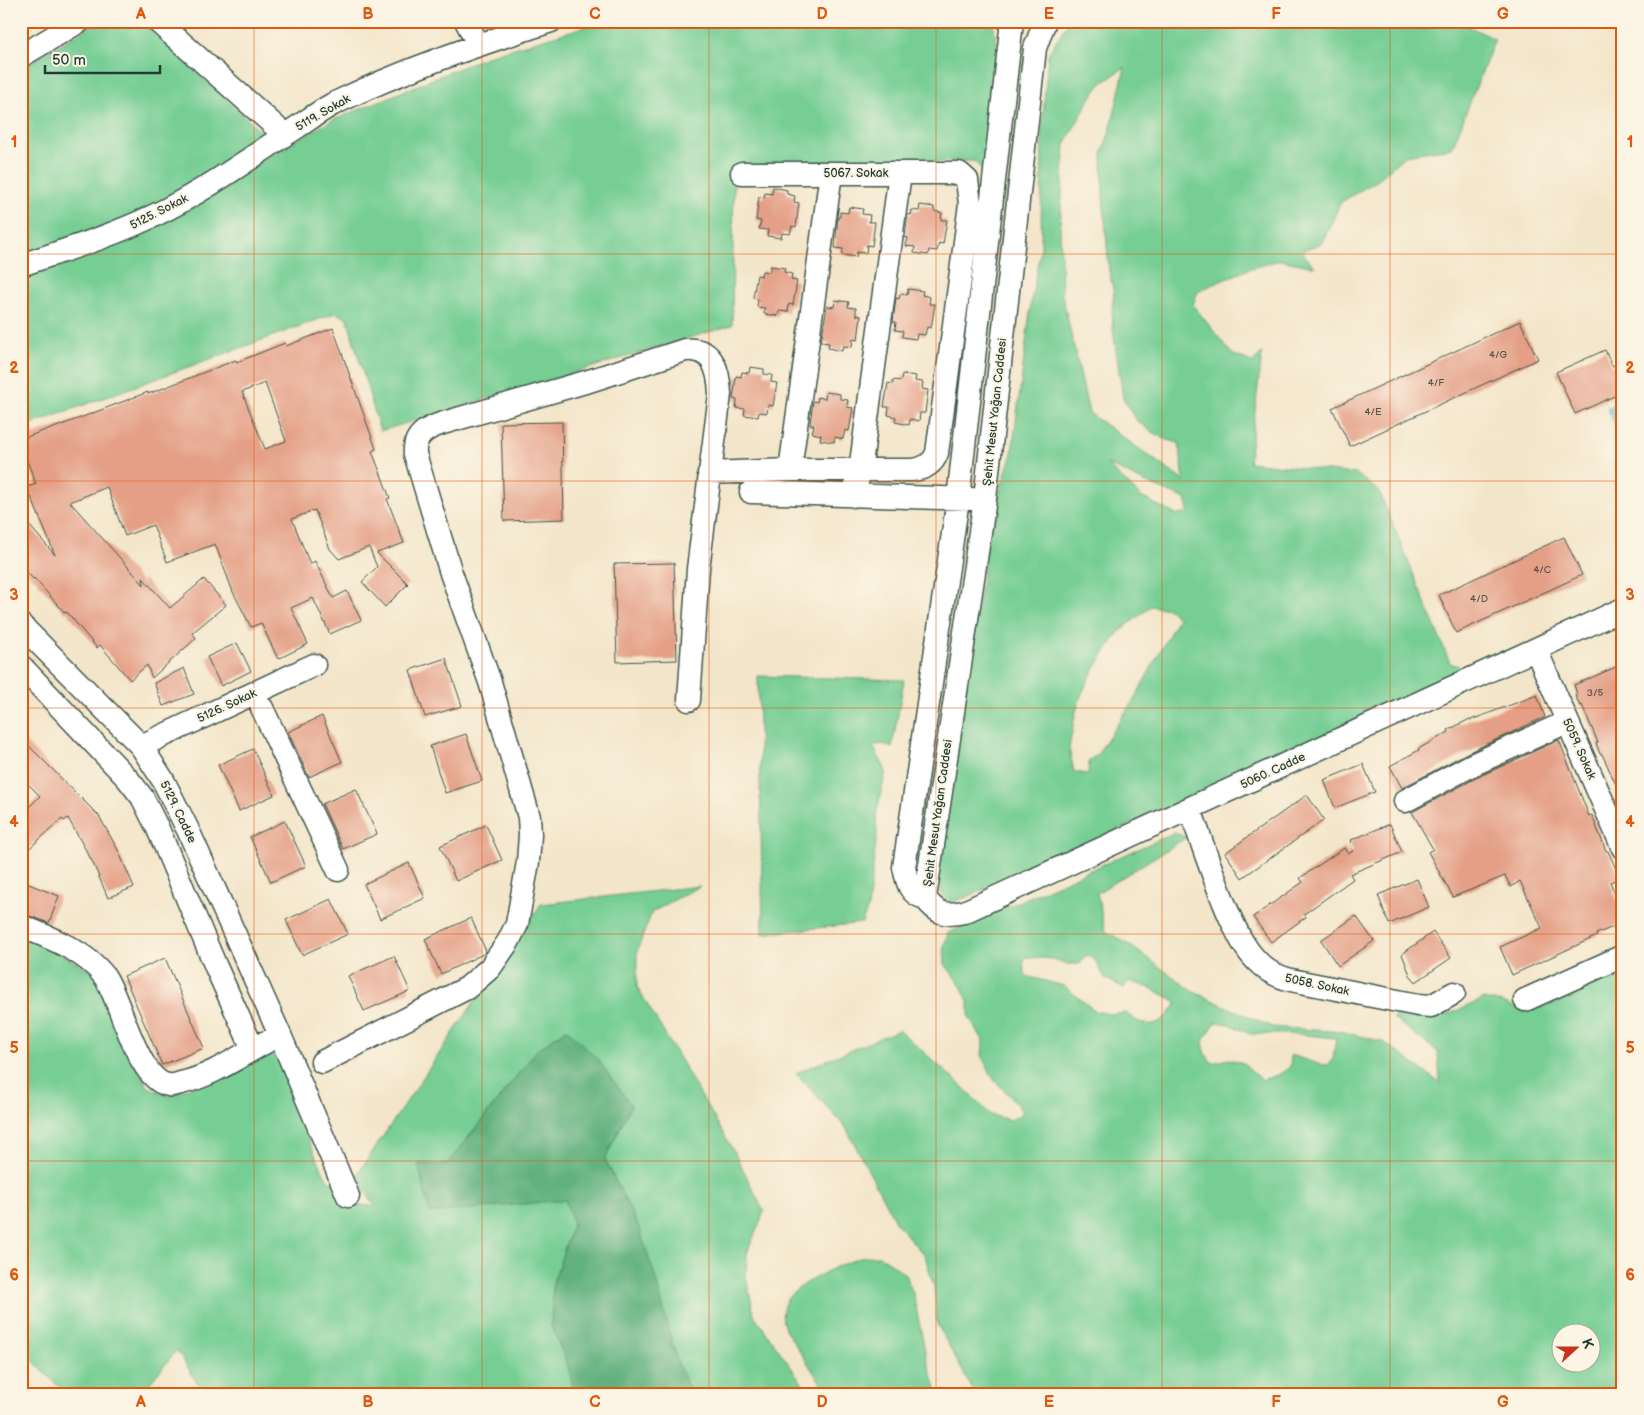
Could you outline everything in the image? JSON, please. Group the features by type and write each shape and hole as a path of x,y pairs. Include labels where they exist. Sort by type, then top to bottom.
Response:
{"street":[{"path":"21,56 80,21"},
{"name":"5119. Sokak","path":"156,21 285,135 332,105 377,84 478,44 551,21"},
{"path":"466,21 478,44"},
{"name":"Şehit Mesut Yağan Caddesi","path":"1012,21 958,499 904,867 906,881 912,892 926,898 985,499 1034,48 1045,21"},
{"name":"5125. Sokak","path":"21,265 112,234 151,217 181,202 285,135"},
{"name":"5067. Sokak","path":"742,173 958,173 967,180 970,204 937,452 932,462 916,470 860,471"},
{"path":"790,470 832,173"},
{"path":"853,496 860,471 900,173"},
{"path":"322,1062 467,988 490,968 508,942 517,924 528,862 529,817 490,682 451,573 418,463 414,447 421,434 437,424 589,381 685,350 694,349 700,351 710,359 715,366 720,382 720,394 698,569 688,700"},
{"path":"710,473 790,470 860,471"},
{"path":"751,492 985,499"},
{"name":"5060. Cadde","path":"926,898 932,907 939,912 948,914 964,912 1623,609"},
{"name":"5129. Cadde","path":"21,625 141,746 163,780 188,830 280,1034 348,1196"},
{"name":"5059. Sokak","path":"1536,650 1623,848"},
{"name":"5126. Sokak","path":"141,746 314,665"},
{"name":"5129. Cadde","path":"21,666 128,779 142,797 252,1049"},
{"path":"262,708 338,870"},
{"path":"1405,801 1472,765 1567,722"},
{"name":"5058. Sokak","path":"1190,809 1215,883 1239,938 1251,955 1262,966 1277,976 1291,980 1418,1005 1431,1006 1454,993"},
{"path":"21,926 82,954 105,978 140,1057 148,1072 158,1082 170,1086 194,1080 231,1063 280,1034"},
{"path":"1526,1000 1623,956"}],"green space":[{"path":"99,21 141,21 269,139 170,201 21,258 21,68"},
{"path":"604,21 993,21 999,62 987,175 974,161 744,166 734,174 732,325 380,431 347,318 336,313 21,428 21,271 230,178 331,121 491,55"},
{"path":"1069,21 1469,21 1470,27 1495,39 1452,148 1405,155 1378,180 1341,202 1322,243 1301,251 1315,267 1280,260 1251,268 1198,291 1193,305 1232,354 1252,362 1262,353 1249,462 1356,474 1379,491 1450,663 1466,669 1023,874 956,901 943,895 939,888 937,874 991,518 1012,453 1032,296 1041,247 1042,128 1048,54","holes":["1125,67 1111,127 1102,154 1109,271 1114,293 1112,309 1113,330 1123,398 1135,419 1164,439 1179,443 1184,481 1089,413 1062,294 1060,228 1065,144 1091,97 1101,84","1107,464 1186,499 1188,513 1177,515 1141,497","1151,606 1169,609 1178,618 1135,698 1096,756 1089,760 1088,774 1074,772 1069,748 1081,695 1092,673 1118,633"]},
{"path":"758,676 904,680 892,748 883,744 873,746 886,771 876,815 877,834 868,907 862,923 763,934"},
{"path":"1174,833 1187,837 1097,893 1105,931 1128,944 1194,992 1272,1027 1344,1032 1384,1042 1440,1083 1438,1052 1393,1018 1403,1013 1447,1015 1484,999 1503,1003 1521,1010 1548,1006 1623,967 1623,1394 975,1394 937,1324 934,1287 925,1256 896,1223 846,1128 796,1073 899,1030 964,1088 991,1115 1010,1120 1023,1113 1012,1098 994,1080 982,1057 983,1040 969,1017 969,1003 961,986 945,964 944,946 948,933","holes":["1086,955 1095,960 1105,978 1124,988 1128,981 1159,993 1177,1003 1166,1017 1160,1021 1154,1024 1141,1023 1126,1013 1110,1014 1095,1011 1064,986 1026,976 1023,965 1026,957 1053,959 1067,964 1079,964","1216,1022 1229,1024 1250,1034 1296,1034 1336,1038 1333,1059 1327,1065 1291,1055 1290,1067 1280,1074 1262,1080 1243,1063 1229,1059 1212,1063 1205,1053 1203,1041"]},
{"path":"700,886 652,912 637,951 637,987 736,1155 764,1212 747,1253 746,1276 754,1315 810,1394 691,1394 678,1364 655,1277 639,1228 605,1159 631,1105 598,1060 566,1029 538,1049 446,1165 419,1164 430,1213 565,1199 573,1223 553,1283 551,1325 568,1366 575,1394 205,1394 177,1350 146,1388 119,1394 66,1394 30,1358 21,1381 21,932 97,974 122,1041 148,1087 170,1096 262,1056 272,1055 280,1063 312,1148 327,1179 336,1185 349,1205 375,1206 356,1176 541,904"},
{"path":"567,1029 598,1060 631,1105 605,1159 639,1228 655,1277 678,1364 691,1394 575,1394 568,1366 551,1325 553,1283 573,1223 565,1200 430,1213 418,1164 447,1165 538,1049"},
{"path":"880,1256 905,1275 913,1293 927,1360 938,1394 828,1394 785,1329 782,1317 783,1308 786,1301 795,1291 813,1279 846,1263 864,1257"}],"water":[{"path":"1623,401 1623,443 1607,408"}],"building":[{"path":"773,187 787,190 787,194 795,196 794,202 799,203 796,227 792,226 790,234 782,233 781,238 767,236 768,230 759,229 761,221 756,220 759,197 764,198 765,193 772,194"},
{"path":"920,205 934,207 934,211 942,213 941,220 947,220 943,244 939,243 937,251 929,250 928,255 914,253 915,247 906,246 908,238 905,237 908,214 911,215 912,210 919,211"},
{"path":"849,207 863,209 862,214 870,215 869,222 875,222 872,246 867,245 866,253 857,252 856,257 842,255 843,249 835,248 838,217 840,217 840,212 848,213"},
{"path":"770,266 785,268 784,272 792,274 791,280 797,281 793,305 789,304 788,312 779,311 778,316 764,314 765,308 757,307 758,299 753,298 757,275 761,276 762,271 770,272"},
{"path":"908,289 923,291 922,295 930,297 929,304 935,304 931,328 927,327 925,335 917,334 916,339 902,337 903,331 895,330 896,322 893,322 896,298 899,299 900,294 907,295"},
{"path":"835,300 849,302 848,307 856,308 856,315 861,316 858,340 853,339 852,347 843,346 842,351 828,348 829,343 821,342 827,306 834,307"},
{"path":"1520,321 1538,359 1350,446 1332,408"},
{"path":"333,328 376,449 372,451 390,498 387,499 404,543 377,553 408,584 385,607 362,582 377,567 369,547 339,559 330,549 315,510 292,519 310,564 315,561 333,598 347,591 361,620 330,634 313,598 291,608 308,644 278,659 261,623 251,627 233,592 215,544 167,562 153,525 125,536 107,487 70,502 144,585 143,578 170,608 204,579 226,605 192,633 196,638 152,678 147,665 130,680 100,645 97,648 67,612 65,613 21,565 21,516 55,555 27,487 36,484 21,445 21,439 148,392 148,394 236,360 237,362 285,343 286,346","holes":["265,383 286,441 265,449 242,392"]},
{"path":"1605,350 1612,366 1623,361 1623,392 1575,414 1556,372"},
{"path":"750,367 764,369 764,374 772,375 771,382 777,383 773,406 768,405 767,413 759,412 758,417 744,415 745,409 736,408 737,400 733,399 736,376 741,377 742,372 749,373"},
{"path":"902,374 916,376 915,381 923,382 922,389 928,390 925,413 920,413 919,421 910,419 909,425 895,422 896,417 888,415 889,407 884,407 888,383 893,384 893,380 901,381"},
{"path":"826,392 840,394 840,399 848,400 847,407 853,408 849,431 845,430 843,439 835,437 834,442 820,440 821,435 812,433 814,425 810,425 813,401 817,402 818,397 825,399"},
{"path":"562,422 564,519 504,521 501,423"},
{"path":"1564,537 1582,575 1456,633 1439,595"},
{"path":"674,563 677,660 617,662 614,564"},
{"path":"237,643 251,671 221,686 207,657"},
{"path":"446,658 462,706 425,717 410,670"},
{"path":"1623,664 1623,800 1602,754 1600,754 1594,733 1582,705 1580,706 1575,695 1577,694 1574,685"},
{"path":"184,668 194,694 163,706 154,683"},
{"path":"1537,695 1545,717 1467,753 1402,788 1390,766 1449,732 1448,730 1470,719"},
{"path":"322,716 342,762 309,777 288,732"},
{"path":"466,734 482,781 445,793 430,746"},
{"path":"21,738 99,816 118,850 134,887 108,898 93,863 68,818 64,821 62,819 21,856 21,815 40,796 21,777"},
{"path":"1559,740 1589,816 1592,815 1606,851 1608,851 1620,878 1610,882 1623,913 1623,923 1512,975 1500,947 1542,928 1520,881 1511,887 1505,876 1453,897 1428,852 1433,849 1412,812 1478,777"},
{"path":"253,749 274,795 239,811 218,765"},
{"path":"1363,764 1375,792 1335,808 1324,780"},
{"path":"356,789 377,834 343,849 322,804"},
{"path":"1307,795 1324,820 1242,878 1225,853"},
{"path":"285,821 306,866 271,882 250,837"},
{"path":"1390,824 1402,852 1350,874 1353,879 1304,914 1306,917 1271,942 1253,917 1303,882 1300,878 1344,848 1348,854 1353,851 1350,844 1351,840"},
{"path":"486,825 502,860 456,881 440,846"},
{"path":"409,863 425,898 380,919 364,884"},
{"path":"1417,879 1429,907 1389,924 1378,895"},
{"path":"21,881 59,896 49,923 21,913"},
{"path":"331,899 348,934 302,955 286,920"},
{"path":"1356,916 1374,941 1338,966 1321,940"},
{"path":"471,918 486,951 441,974 425,939"},
{"path":"1433,932 1451,958 1416,982 1410,975 1402,954"},
{"path":"394,956 410,991 364,1011 348,976"},
{"path":"165,958 204,1048 162,1065 124,976"}]}
